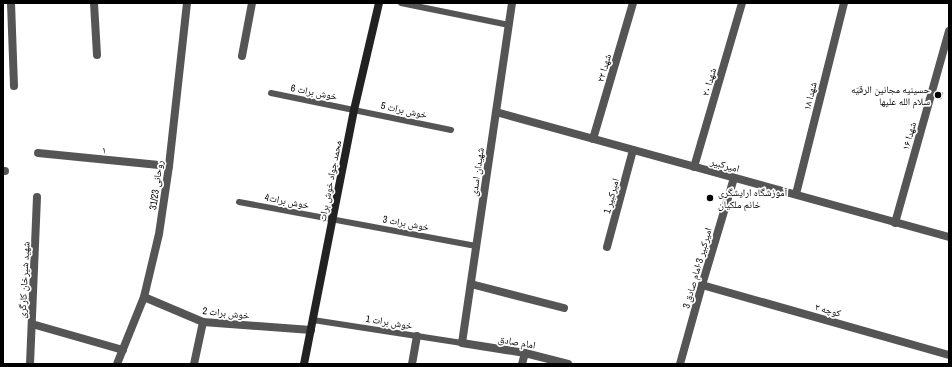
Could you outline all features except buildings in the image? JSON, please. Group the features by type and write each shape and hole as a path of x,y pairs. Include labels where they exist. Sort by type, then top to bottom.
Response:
{"street":[{"path":"12,3 14,86"},
{"path":"94,3 97,55"},
{"name":"روحانی 31/23","path":"117,364 144,297 159,234 169,166 187,3"},
{"path":"242,56 252,3"},
{"name":"محمد جواد خوش برات","path":"304,364 354,110 379,3"},
{"name":"شهیدان اسدی","path":"462,343 512,3"},
{"name":"شهدا ۲۲","path":"593,140 633,3"},
{"name":"شهدا ۲۰","path":"694,167 742,3"},
{"name":"شهدا ۱۸","path":"796,194 844,3"},
{"name":"شهدا ۱۶","path":"895,223 949,31"},
{"name":"امیرکبیر","path":"496,112 593,140 796,194 949,238"},
{"name":"امیرکبیر 1","path":"608,247 633,150"},
{"name":"۱","path":"38,153 169,166"},
{"name":"امیرکبیر 3-امام صادق 3","path":"680,364 734,178"},
{"name":"شهید شیرخان کارگری","path":"30,364 37,197"},
{"path":"471,284 564,308"},
{"name":"کوچه ۲","path":"702,285 949,355"},
{"name":"خوش برات 2","path":"144,297 202,322 311,330"},
{"path":"194,364 202,322"},
{"path":"32,324 123,350"},
{"path":"412,364 417,336"},
{"name":"امام صادق","path":"462,343 524,353 568,364"},
{"path":"522,364 524,353"}],"lane":[{"path":"401,3 509,25"},
{"name":"خوش برات 6","path":"271,93 354,110"},
{"name":"خوش برات 5","path":"354,110 451,130"},
{"name":"خوش برات4","path":"239,202 332,220"},
{"name":"خوش برات 3","path":"332,220 476,246"},
{"name":"خوش برات 1","path":"313,320 462,343"}],"place":[{"name":"حسینیه مجانین الرقیّه سلام الله علیها","path":"938,95"},
{"name":"آموزشگاه ارایشگری خانم ملکیان","path":"710,198"}]}
